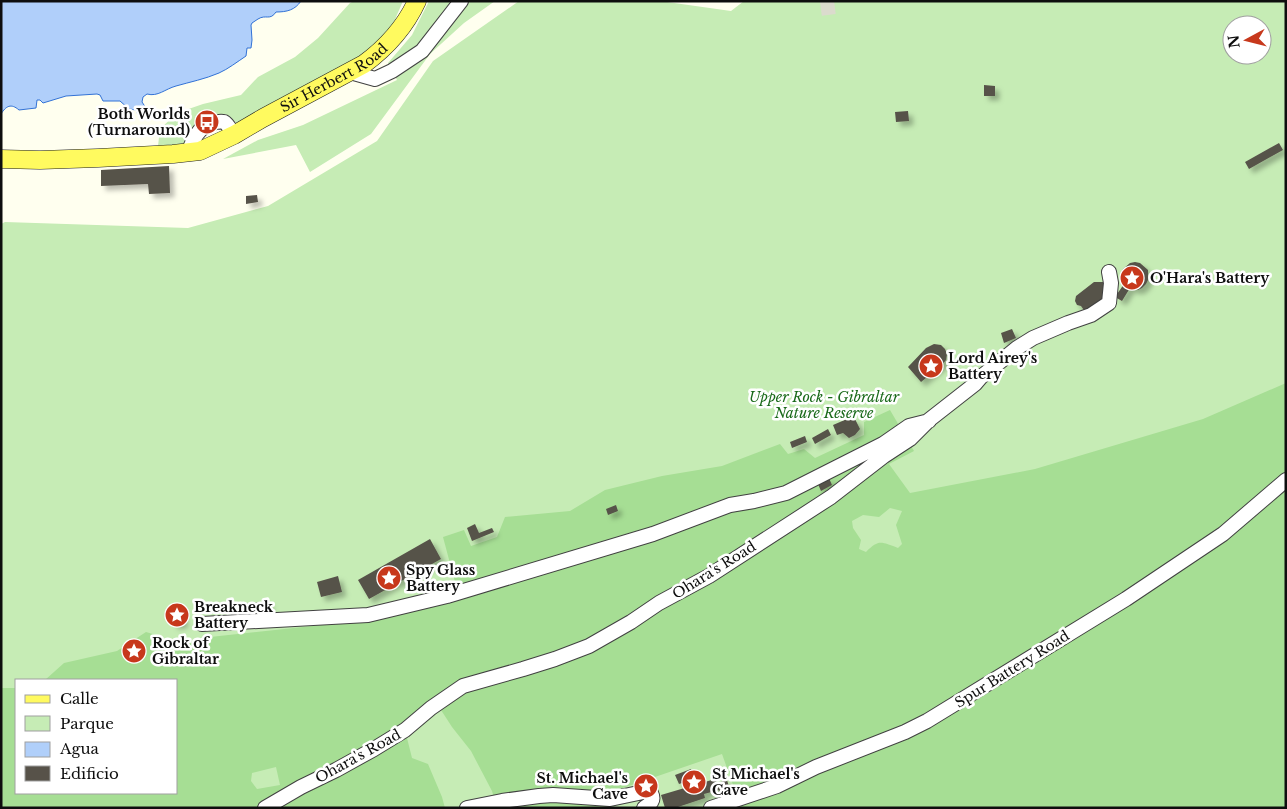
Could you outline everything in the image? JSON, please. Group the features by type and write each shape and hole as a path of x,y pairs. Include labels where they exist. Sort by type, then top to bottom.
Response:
{"main road":[{"name":"Sir Herbert Road","path":"1,159 40,160 188,153 205,149 350,72 372,58 389,44 410,15 416,1"}],"street":[{"path":"350,72 375,79 392,71 422,51 461,1"},
{"name":"Ohara's Road","path":"265,808 374,749 405,730 431,708 463,686 523,670 589,646 631,622 659,603 709,576 831,497 884,456 910,439 929,420 975,384 988,371 1033,338 1091,315 1110,303 1111,283 1108,272"},
{"path":"202,624 368,615 447,596 653,534 730,505 786,493 883,444 908,426 929,420"},
{"name":"Spur Battery Road","path":"711,808 777,786 927,721 1126,599 1207,545 1223,534 1286,480"},
{"path":"467,808 539,796 553,795 610,799 648,791 651,793 653,800 644,808"}],"green space":[{"path":"354,1 403,1 390,31 359,59 238,124 225,114 207,117 195,128 187,145 158,146 160,129 177,113 203,104 241,95 258,77 295,57 318,38"},
{"path":"429,1 495,1 464,23 430,54 371,134 310,172 296,145 223,159 258,140 303,125 397,80 388,63 412,35"},
{"name":"Upper Rock - Gibraltar Nature Reserve","path":"519,1 660,1 731,11 744,1 1286,1 1286,808 1,808 1,224 5,222 188,228 268,206 377,141 433,61"},
{"path":"1286,383 1286,808 740,808 722,754 617,790 614,808 497,808 492,791 471,751 441,710 407,738 412,758 428,764 445,808 1,808 1,688 15,688 15,794 178,794 178,679 46,679 64,663 117,651 146,632 163,637 169,643 189,644 201,638 368,620 459,597 443,537 464,530 471,546 497,537 505,517 570,511 605,490 662,476 722,466 780,444 788,454 804,449 815,458 864,435 864,422 890,410 914,451 889,464 910,493 1035,469 1203,419","holes":["890,508 902,511 896,525 902,544 898,548 884,543 877,543 866,552 859,549 861,540 853,528 852,521 863,515 879,517","276,767 280,785 257,789 251,781 252,773"]}],"water":[{"path":"1,1 301,1 290,10 276,12 270,17 261,18 252,23 251,48 247,48 246,56 226,70 203,79 176,86 158,94 147,94 143,97 142,102 146,108 143,113 138,115 136,110 129,109 120,101 103,101 100,95 97,94 66,96 43,103 37,100 36,108 19,110 9,106 1,114"}],"building":[{"path":"984,85 995,86 995,96 984,96"},
{"path":"908,111 909,121 896,122 895,112"},
{"path":"1279,143 1283,150 1249,169 1245,162"},
{"path":"169,166 170,193 149,194 148,184 101,186 101,170"},
{"path":"257,195 258,202 246,204 246,196"},
{"path":"1130,263 1140,263 1148,270 1148,280 1138,290 1130,288 1122,301 1115,297 1124,284 1121,274 1123,269"},
{"path":"1094,282 1103,282 1103,300 1086,313 1081,306 1077,305 1075,301 1076,296"},
{"path":"1012,329 1016,338 1004,343 1001,333"},
{"path":"934,344 941,345 945,349 947,354 946,360 921,382 908,367 926,348"},
{"path":"847,419 855,419 860,429 849,438 843,433 837,435 833,425"},
{"path":"828,429 831,435 815,444 812,438"},
{"path":"805,436 807,442 792,448 790,442"},
{"path":"829,478 832,485 821,491 818,484"},
{"path":"616,505 618,511 608,515 606,509"},
{"path":"475,524 479,533 492,528 494,532 472,541 467,528"},
{"path":"430,539 441,559 369,599 358,580"},
{"path":"338,576 342,592 321,597 317,582"},
{"path":"269,602 269,614 231,616 230,604"},
{"path":"178,609 184,623 174,625 171,615 173,610"},
{"path":"691,769 694,779 679,784 675,775"},
{"path":"715,779 717,783 727,780 730,790 720,793 719,790 704,794 705,798 675,808 665,808 661,795"}],"tunnel":[{"path":"827,1 829,17"}],"place":[{"name":"Both Worlds (Turnaround)","path":"207,122"},
{"name":"O'Hara's Battery","path":"1132,278"},
{"name":"Lord Airey's Battery","path":"931,366"},
{"name":"Spy Glass Battery","path":"389,578"},
{"name":"Breakneck Battery","path":"177,615"},
{"name":"Rock of Gibraltar","path":"134,651"},
{"name":"St Michael's Cave","path":"694,782"},
{"name":"St. Michael's Cave","path":"646,786"}]}
